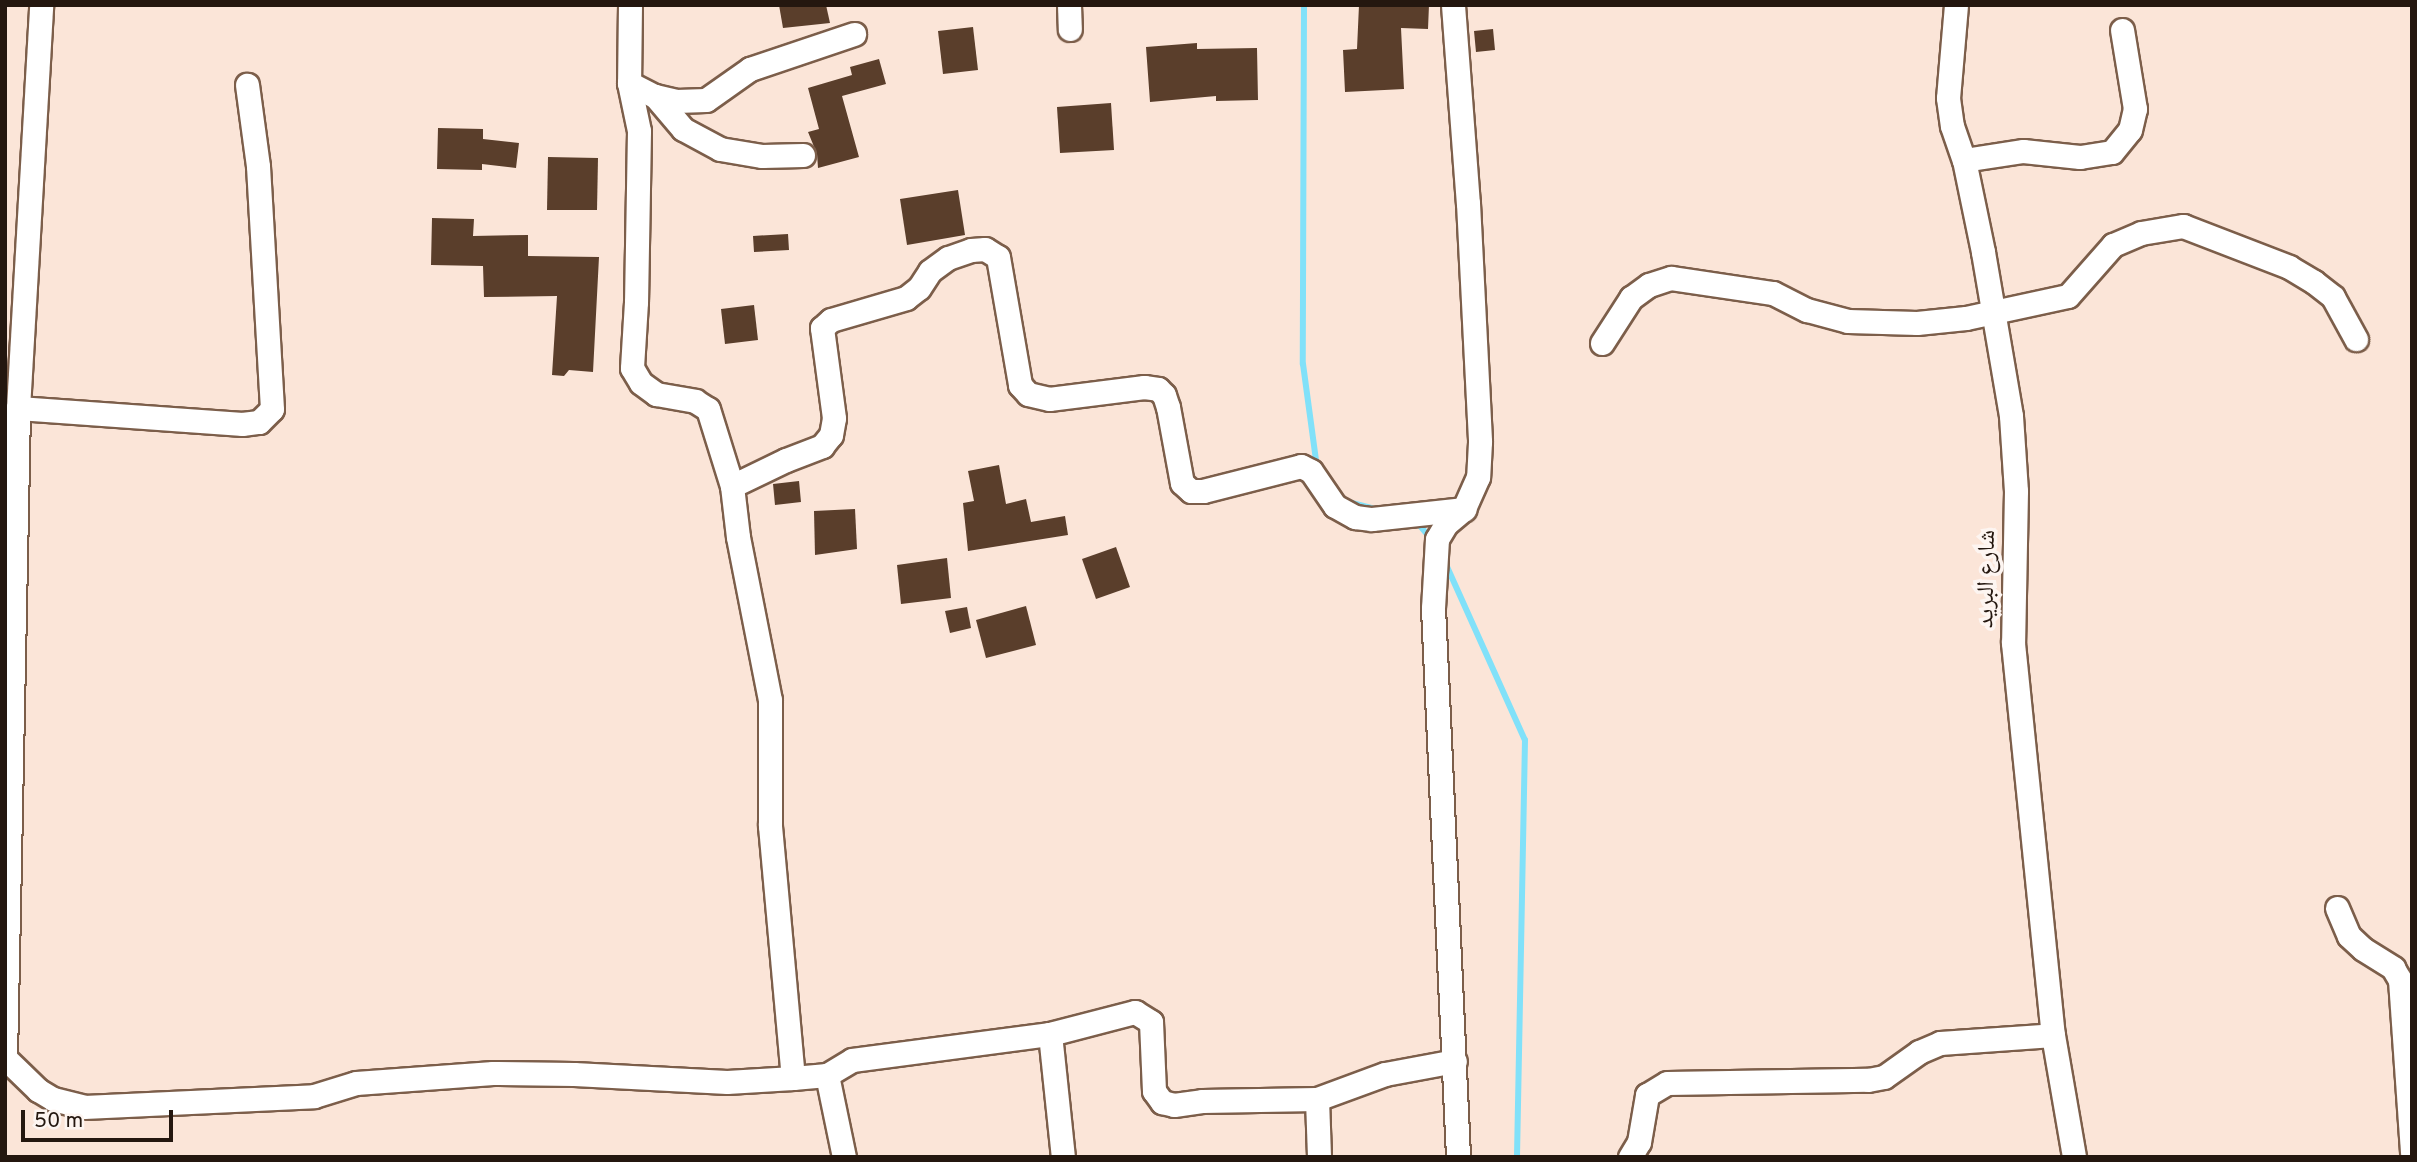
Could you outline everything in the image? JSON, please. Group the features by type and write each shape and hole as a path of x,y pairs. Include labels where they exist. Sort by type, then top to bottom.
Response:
{"street":[{"path":"41,5 18,408 5,1058 38,1090 54,1099 84,1107 314,1096 356,1083 493,1073 574,1074 715,1082 793,1079 827,1075 852,1060 1050,1034 1135,1012 1151,1022 1154,1091 1162,1102 1174,1105 1202,1101 1317,1099 1385,1074 1455,1061"},
{"path":"629,5 629,83 639,131 632,368 641,383 656,394 695,401 708,409 732,486 738,537 770,699 769,825 793,1079"},
{"path":"1069,5 1070,29"},
{"path":"1452,5 1468,203 1480,442 1478,477 1464,509 1446,524 1437,539 1433,608 1458,1157"},
{"name":"شارع البريد","path":"1956,5 1948,98 1956,145 1964,160 1983,251 1991,312 2011,416 2016,491 2013,643 2053,1035 2074,1157"},
{"path":"1964,160 2023,151 2080,157 2112,152 2130,130 2135,109 2122,30"},
{"path":"629,83 655,96 676,100 706,100 750,69 854,34"},
{"path":"18,408 243,424 259,422 272,409 258,166 247,85"},
{"path":"655,96 683,130 720,149 762,156 803,155"},
{"path":"1602,343 1631,298 1649,285 1671,278 1773,293 1807,310 1848,321 1917,323 1991,312 2068,296 2113,245 2141,233 2183,226 2289,267 2314,282 2333,297 2356,338"},
{"path":"732,486 822,446 831,435 834,418 822,328 831,320 906,298 919,288 930,271 948,258 985,249 998,257 1020,385 1028,394 1049,400 1144,387 1158,389 1164,395 1168,407 1182,483 1191,491 1203,491 1301,466 1311,471 1335,506 1355,517 1372,519 1464,509"},
{"path":"2337,908 2349,936 2362,949 2393,968 2400,980 2412,1152"},
{"path":"1050,1034 1063,1157"},
{"path":"1630,1157 1639,1142 1647,1095 1667,1083 1868,1080 1884,1077 1919,1052 1940,1043 2053,1035"},
{"path":"827,1075 844,1157"},
{"path":"1317,1099 1319,1157"}],"building":[{"path":"779,5 826,5 830,23 783,28"},
{"path":"1359,5 1429,5 1428,29 1401,28 1404,89 1345,92 1343,50 1357,49"},
{"path":"973,27 978,70 943,74 938,31"},
{"path":"1493,29 1495,50 1476,52 1474,31"},
{"path":"1197,43 1197,49 1257,48 1258,100 1216,101 1216,96 1150,102 1146,47"},
{"path":"879,59 886,84 842,96 859,157 818,168 817,154 808,132 819,129 808,88 852,75 850,67"},
{"path":"1111,103 1114,150 1060,153 1057,107"},
{"path":"438,128 483,129 483,139 519,143 516,168 482,164 482,170 437,169"},
{"path":"548,157 598,158 597,210 547,210"},
{"path":"958,190 965,235 907,245 900,199"},
{"path":"432,218 474,219 473,236 528,235 528,256 599,257 593,372 569,370 564,376 552,375 557,296 484,297 483,266 431,265"},
{"path":"788,234 789,250 754,252 753,236"},
{"path":"754,305 758,340 725,344 721,309"},
{"path":"999,465 1006,504 1026,499 1031,522 1065,516 1068,535 968,551 963,503 974,501 968,471"},
{"path":"799,481 801,502 775,505 773,484"},
{"path":"855,509 857,549 815,555 814,511"},
{"path":"1116,547 1130,587 1096,599 1082,559"},
{"path":"947,558 951,598 901,604 897,565"},
{"path":"1026,606 1036,645 986,658 976,620"},
{"path":"967,607 971,628 950,633 945,611"}],"waterway":[{"path":"1304,5 1303,364 1317,467"},
{"path":"1348,502 1372,508"},
{"path":"1416,521 1431,539"},
{"path":"1444,560 1525,740 1517,1157"}]}
